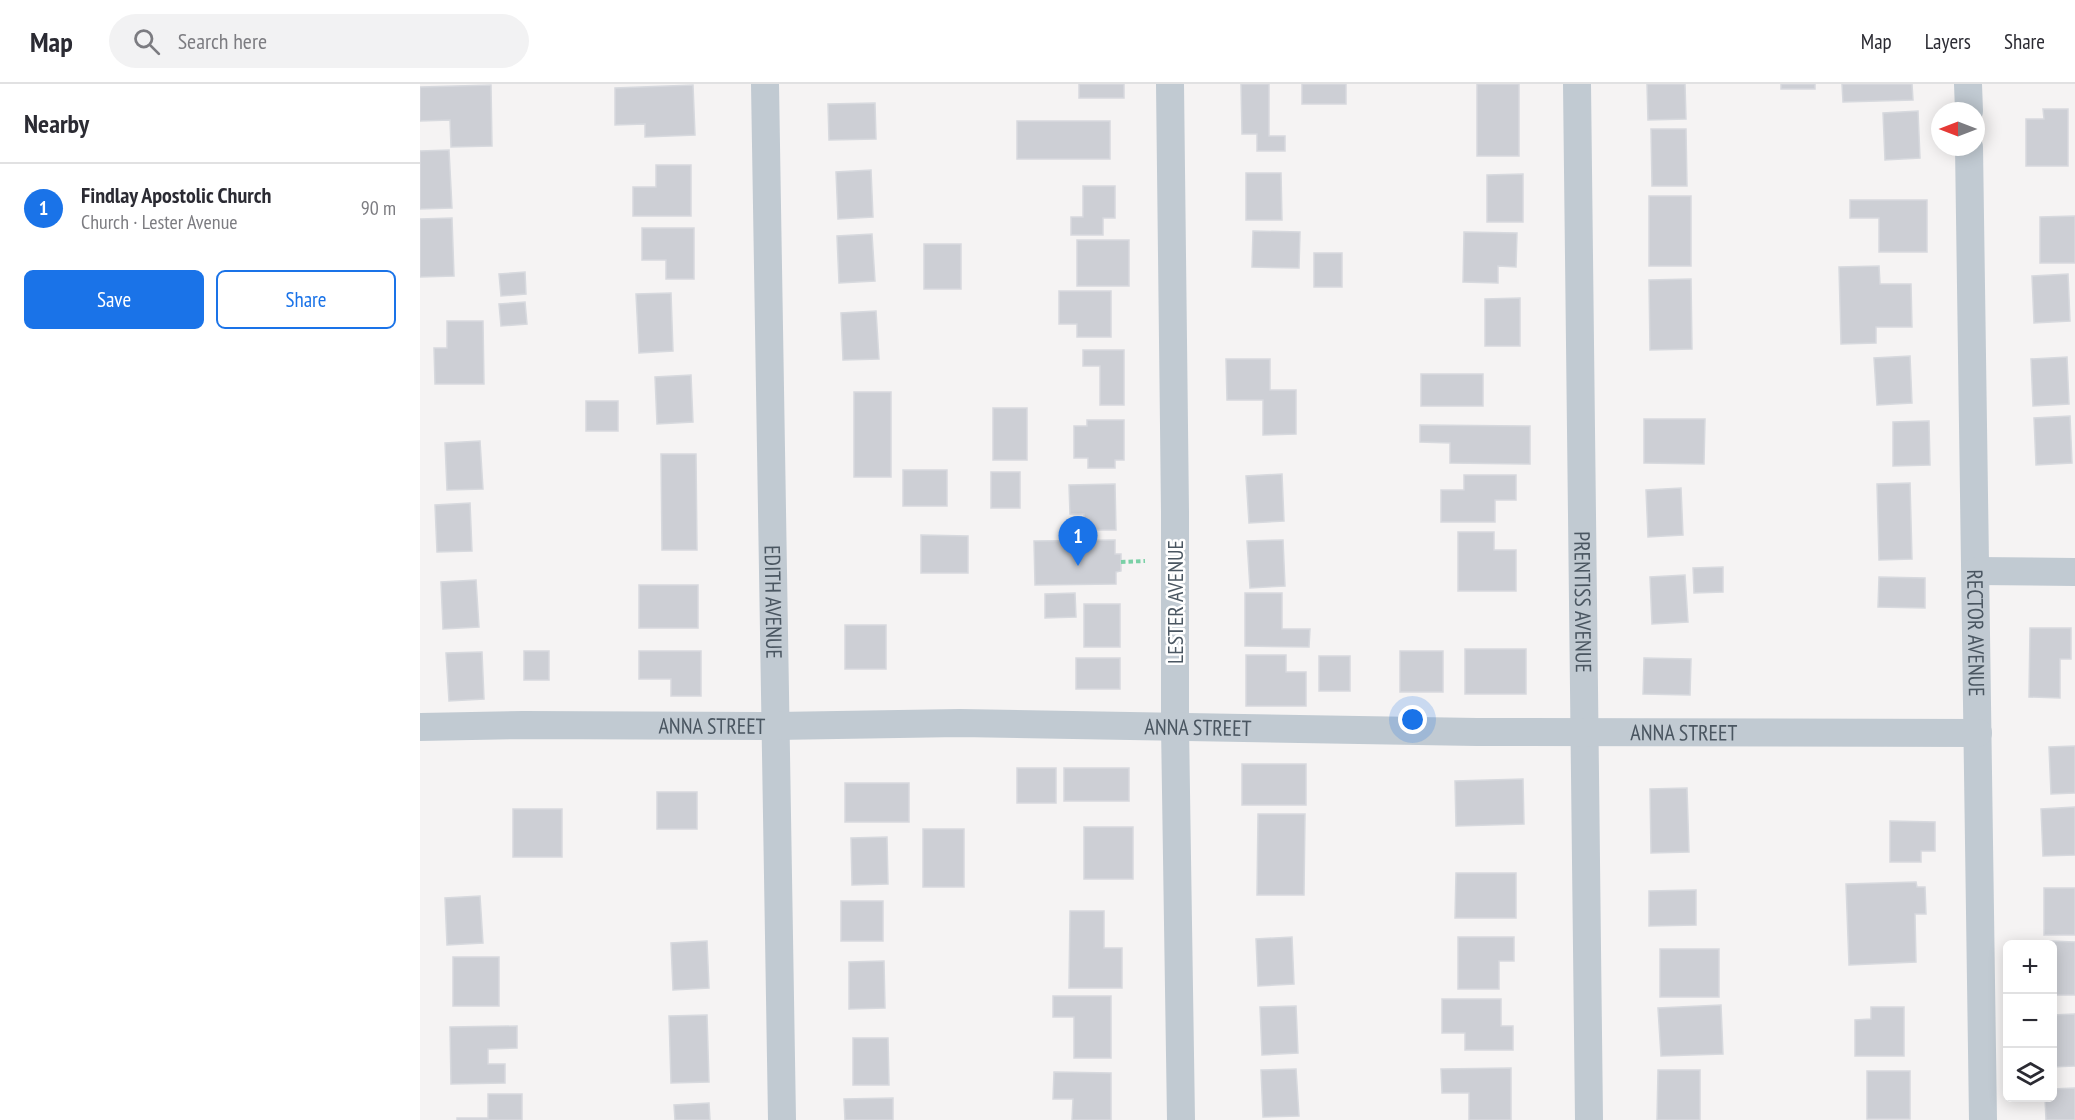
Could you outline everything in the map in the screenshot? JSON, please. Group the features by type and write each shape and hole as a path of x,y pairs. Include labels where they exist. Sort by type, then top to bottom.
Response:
{"street":[{"name":"EDITH AVENUE","path":"765,84 782,1120"},
{"name":"LESTER AVENUE","path":"1170,84 1175,726 1182,1120"},
{"name":"PRENTISS AVENUE","path":"1577,84 1589,1120"},
{"path":"1968,84 1969,102"},
{"name":"RECTOR AVENUE","path":"1969,156 1983,1120"},
{"path":"1976,571 2075,572"},
{"name":"ANNA STREET","path":"420,728 523,725 776,726 960,723 1585,732 1978,734"}],"path":[{"path":"1121,562 1145,561"}],"building":[{"path":"1079,84 1124,84 1124,98 1079,98"},
{"path":"1241,84 1269,84 1269,136 1285,136 1285,151 1257,151 1257,134 1242,134"},
{"path":"1302,84 1346,84 1346,104 1302,104"},
{"path":"1477,84 1519,84 1519,156 1477,156"},
{"path":"1647,84 1685,84 1686,119 1648,120"},
{"path":"1781,84 1815,84 1815,89 1781,89"},
{"path":"1842,84 1912,84 1913,100 1843,102"},
{"path":"491,85 492,146 451,147 450,120 420,121 420,87"},
{"path":"693,85 695,135 645,137 645,124 615,125 615,88"},
{"path":"875,103 876,139 829,140 828,104"},
{"path":"2043,109 2068,109 2068,166 2026,166 2026,119 2044,119"},
{"path":"1918,111 1920,158 1885,160 1883,113"},
{"path":"1017,121 1110,121 1110,159 1017,159"},
{"path":"1651,129 1686,129 1687,186 1652,186"},
{"path":"449,150 452,208 420,209 420,151"},
{"path":"656,165 691,165 691,216 633,216 633,187 656,187"},
{"path":"871,170 873,217 838,219 836,172"},
{"path":"1246,173 1281,173 1282,220 1246,220"},
{"path":"1523,174 1523,222 1487,222 1487,175"},
{"path":"1083,186 1115,186 1115,218 1103,218 1103,235 1071,235 1071,217 1083,217"},
{"path":"1649,196 1691,196 1691,266 1649,266"},
{"path":"1850,200 1927,200 1927,252 1879,252 1879,218 1850,218"},
{"path":"2075,216 2075,263 2040,263 2040,217"},
{"path":"452,218 454,276 420,277 420,219"},
{"path":"642,228 694,228 694,279 666,279 666,260 642,260"},
{"path":"1253,231 1300,232 1299,268 1252,267"},
{"path":"1464,232 1517,233 1516,267 1498,266 1498,283 1463,282"},
{"path":"872,234 875,281 839,283 837,236"},
{"path":"1077,240 1129,240 1129,286 1077,286"},
{"path":"924,244 961,244 961,289 924,289"},
{"path":"1314,253 1342,253 1342,287 1314,287"},
{"path":"1879,266 1880,284 1911,284 1912,327 1876,327 1876,343 1841,344 1839,267"},
{"path":"525,272 526,294 501,296 499,274"},
{"path":"2068,274 2070,321 2034,323 2032,276"},
{"path":"1691,279 1692,349 1650,350 1649,280"},
{"path":"1059,291 1111,291 1111,337 1077,337 1077,324 1059,324"},
{"path":"671,293 673,351 639,353 636,294"},
{"path":"1520,298 1520,346 1485,346 1485,299"},
{"path":"525,302 527,324 501,326 499,304"},
{"path":"876,311 879,359 843,360 841,313"},
{"path":"447,321 483,321 484,384 435,384 434,348 447,348"},
{"path":"1083,350 1124,350 1124,405 1100,405 1100,366 1083,366"},
{"path":"1910,356 1912,403 1877,405 1874,358"},
{"path":"2067,357 2069,404 2033,406 2031,359"},
{"path":"1226,359 1270,359 1270,390 1296,390 1296,434 1263,435 1263,400 1227,400"},
{"path":"1421,374 1483,374 1483,406 1421,406"},
{"path":"691,375 693,422 657,424 655,377"},
{"path":"854,392 891,392 891,477 854,477"},
{"path":"586,401 618,401 618,431 586,431"},
{"path":"993,408 1027,408 1027,460 993,460"},
{"path":"2070,416 2072,463 2036,465 2034,418"},
{"path":"1644,419 1705,419 1704,464 1644,463"},
{"path":"1087,420 1124,420 1124,460 1115,460 1115,468 1088,468 1088,458 1074,458 1074,426 1087,426"},
{"path":"1929,421 1930,465 1893,466 1893,422"},
{"path":"1420,425 1530,426 1530,464 1450,463 1450,443 1420,442"},
{"path":"480,441 483,489 447,490 445,443"},
{"path":"661,454 696,454 697,550 662,550"},
{"path":"903,470 947,470 947,506 903,506"},
{"path":"991,472 1020,472 1020,508 991,508"},
{"path":"1282,474 1284,521 1249,523 1246,476"},
{"path":"1464,475 1516,475 1516,500 1495,500 1495,522 1441,522 1441,490 1464,490"},
{"path":"1910,483 1912,559 1879,560 1877,484"},
{"path":"1115,484 1116,530 1084,530 1084,514 1070,514 1069,485"},
{"path":"1681,488 1683,535 1648,537 1646,490"},
{"path":"470,503 472,551 437,552 435,505"},
{"path":"1458,532 1494,532 1494,550 1516,550 1516,591 1458,591"},
{"path":"921,535 968,536 968,573 921,573"},
{"path":"1115,540 1115,554 1121,554 1121,571 1116,572 1116,584 1035,585 1034,541"},
{"path":"1283,540 1285,586 1250,588 1247,541"},
{"path":"1723,567 1723,592 1694,593 1693,568"},
{"path":"1685,575 1688,622 1652,624 1650,577"},
{"path":"1879,577 1925,578 1925,608 1878,607"},
{"path":"476,580 479,627 443,629 441,582"},
{"path":"639,585 698,585 698,628 639,628"},
{"path":"1075,593 1076,617 1045,618 1045,594"},
{"path":"1245,593 1282,593 1282,629 1310,629 1309,647 1245,646"},
{"path":"1084,604 1120,604 1120,647 1084,647"},
{"path":"845,625 886,625 886,669 845,669"},
{"path":"2030,628 2071,628 2071,659 2060,659 2060,698 2029,697"},
{"path":"1465,649 1526,649 1526,694 1465,694"},
{"path":"524,651 549,651 549,680 524,680"},
{"path":"639,651 701,651 701,696 671,696 671,679 639,679"},
{"path":"1400,651 1443,651 1443,692 1400,692"},
{"path":"482,652 484,699 449,701 446,653"},
{"path":"1246,655 1286,655 1286,672 1306,672 1306,706 1246,706"},
{"path":"1319,656 1350,656 1350,691 1319,691"},
{"path":"1076,658 1120,658 1120,689 1076,689"},
{"path":"1644,658 1691,659 1690,695 1643,694"},
{"path":"2075,746 2075,793 2051,794 2049,747"},
{"path":"1242,764 1306,764 1306,805 1242,805"},
{"path":"1017,768 1056,768 1056,803 1017,803"},
{"path":"1064,768 1129,768 1129,801 1064,801"},
{"path":"1523,779 1524,824 1456,826 1455,781"},
{"path":"845,783 909,783 909,822 845,822"},
{"path":"1687,788 1689,852 1651,853 1650,789"},
{"path":"657,792 697,792 697,829 657,829"},
{"path":"2075,807 2075,855 2043,856 2041,809"},
{"path":"513,809 562,809 562,857 513,857"},
{"path":"1258,814 1305,814 1304,895 1257,895"},
{"path":"1890,821 1935,822 1935,851 1921,851 1921,862 1890,862"},
{"path":"1084,827 1133,827 1133,879 1084,879"},
{"path":"923,829 964,829 964,887 923,887"},
{"path":"887,837 888,884 852,885 851,838"},
{"path":"1456,873 1516,873 1516,918 1455,918"},
{"path":"1916,882 1917,887 1925,887 1926,914 1915,914 1916,962 1849,965 1846,884"},
{"path":"2044,888 2075,888 2075,935 2044,935"},
{"path":"1696,890 1696,925 1649,926 1649,891"},
{"path":"480,896 483,943 447,945 445,898"},
{"path":"841,901 883,901 883,941 841,941"},
{"path":"1070,911 1104,911 1104,948 1122,948 1122,988 1069,988"},
{"path":"1292,937 1294,984 1258,986 1256,939"},
{"path":"1458,937 1514,937 1514,961 1499,961 1499,989 1458,989"},
{"path":"707,941 709,988 673,990 671,943"},
{"path":"2057,941 2075,942 2075,995 2057,995"},
{"path":"1660,949 1719,949 1719,997 1660,997"},
{"path":"453,957 499,957 499,1006 453,1006"},
{"path":"884,961 885,1008 849,1009 849,962"},
{"path":"1053,996 1111,996 1111,1058 1074,1058 1074,1017 1053,1017"},
{"path":"1442,999 1501,999 1501,1026 1513,1026 1513,1050 1465,1050 1465,1033 1442,1033"},
{"path":"1721,1005 1723,1054 1661,1056 1658,1008"},
{"path":"1296,1006 1298,1053 1262,1055 1260,1007"},
{"path":"1871,1007 1904,1007 1904,1056 1855,1056 1855,1020 1871,1019"},
{"path":"2075,1014 2075,1066 2057,1067 2057,1015"},
{"path":"707,1015 709,1082 671,1083 669,1016"},
{"path":"517,1026 517,1048 488,1049 488,1064 505,1064 505,1083 451,1084 450,1027"},
{"path":"853,1038 888,1038 889,1085 853,1085"},
{"path":"1511,1068 1511,1120 1469,1120 1469,1093 1442,1093 1441,1069"},
{"path":"1296,1069 1299,1116 1263,1117 1261,1070"},
{"path":"1658,1070 1700,1070 1700,1120 1657,1120"},
{"path":"1867,1071 1910,1071 1910,1119 1867,1119"},
{"path":"1054,1072 1111,1073 1111,1120 1072,1120 1073,1099 1053,1099"},
{"path":"2075,1088 2075,1120 2046,1120 2045,1102 2057,1102 2057,1089"},
{"path":"488,1094 522,1094 522,1120 457,1120 457,1118 488,1118"},
{"path":"893,1098 893,1120 845,1120 844,1099"},
{"path":"709,1103 710,1120 675,1120 674,1105"}],"place":[{"name":"Findlay Apostolic Church","path":"1078,566"}]}
